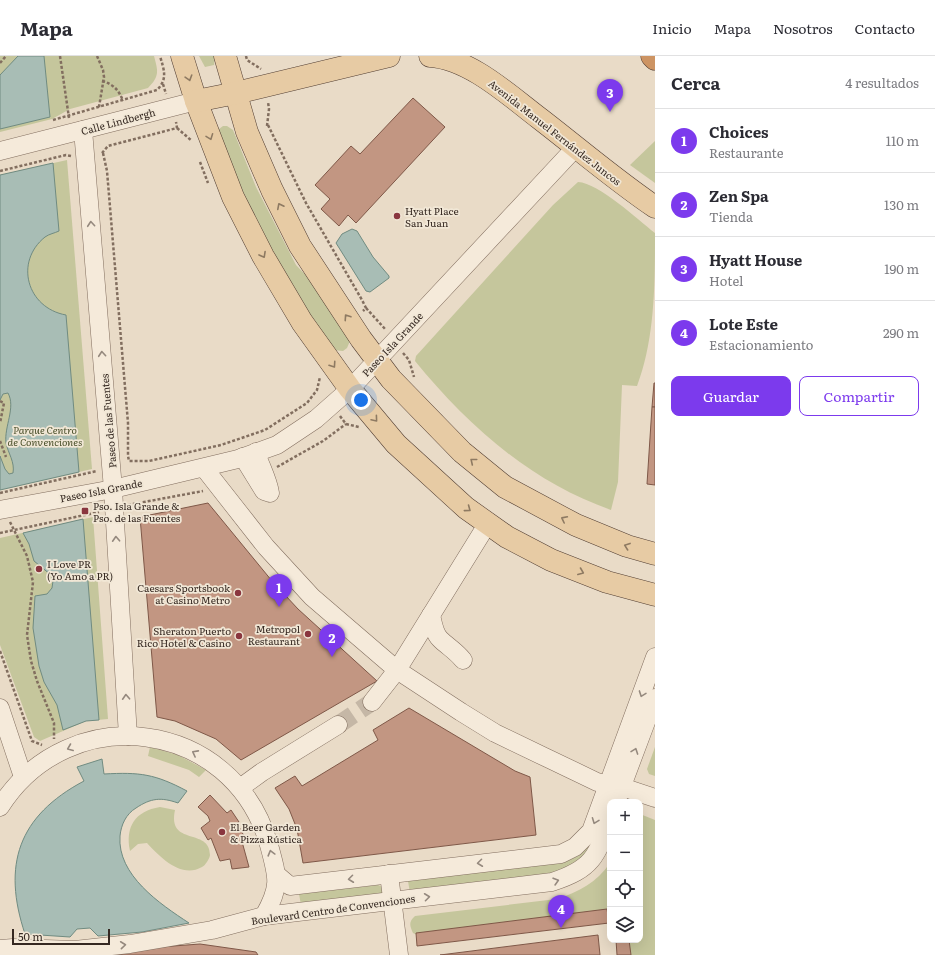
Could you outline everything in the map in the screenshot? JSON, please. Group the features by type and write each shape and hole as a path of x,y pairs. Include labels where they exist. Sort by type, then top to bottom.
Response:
{"highway":[{"path":"652,56 655,59"}],"main road":[{"path":"182,56 196,101 233,196 263,256 302,322 350,389 396,444 466,508 508,537 552,560 607,582 655,595"},
{"path":"225,56 247,132 272,190 300,246 377,361 424,415 462,452 505,487 576,525 627,546 655,554"},
{"path":"236,93 389,56"},
{"name":"Avenida Manuel Fernández Juncos","path":"430,56 441,56 464,61 625,186 655,207"},
{"name":"Calle Lindbergh","path":"196,101 236,93"}],"street":[{"name":"Calle Lindbergh","path":"0,151 196,101"},
{"name":"Paseo de las Fuentes","path":"83,130 112,469 128,736"},
{"name":"Paseo Isla Grande","path":"2,513 204,468 277,445 316,419 350,389 576,147"},
{"path":"204,468 266,548 312,597 397,670 495,733 616,791 655,798"},
{"path":"372,702 397,670 488,523"},
{"path":"414,642 426,644 451,661 462,661 454,649 440,639 435,632 431,616"},
{"path":"616,791 655,657"},
{"path":"277,875 290,886 560,854 575,847 591,831 616,791 655,698"},
{"path":"0,708 23,777"},
{"path":"240,788 262,772 338,725"},
{"path":"0,807 9,792 54,747 70,748 101,738 128,736 166,740 186,748 216,765 240,788 257,815 266,834 277,875 274,898 264,916"},
{"name":"Boulevard Centro de Convenciones","path":"0,949 75,950 130,944 212,930 264,916 552,882 571,876 585,867 596,852 607,825"},
{"path":"389,874 399,955"}],"path":[{"path":"0,63 6,56"},
{"path":"97,56 103,70 99,107"},
{"path":"49,122 157,90 163,84 165,78 160,56"},
{"path":"102,81 116,88 123,101"},
{"path":"163,84 177,128 196,145"},
{"path":"268,101 268,125 306,203 366,308 388,332"},
{"path":"262,127 268,125"},
{"path":"0,171 66,155 102,153 108,146 177,128"},
{"path":"102,153 108,179 128,423 129,461"},
{"path":"361,313 366,308"},
{"path":"399,347 409,360 415,378"},
{"path":"0,493 112,469 125,465 129,461 148,461 221,445 264,430 307,403 317,390 320,377 317,370"},
{"path":"0,401 4,403 0,423"},
{"path":"338,414 346,424 365,428"},
{"path":"0,441 6,457"},
{"path":"2,513 10,522 27,556 32,577 28,641 31,661 37,681 54,722 54,747"},
{"path":"0,651 32,741 42,746 54,747"},
{"path":"54,747 61,736"}],"green space":[{"path":"0,56 154,56 157,73 155,80 148,88 70,109 52,119 0,132"},
{"path":"199,56 215,56 214,65 205,67"},
{"path":"223,126 227,126 233,130 256,187 296,265 320,290 350,341 347,348 343,351 333,350 281,270 241,190 218,135 219,129"},
{"path":"655,141 655,183 630,165"},
{"name":"Parque Centro de Convenciones","path":"67,160 92,469 0,490 0,175"},
{"path":"578,182 596,188 607,195 655,233 655,271 651,330 643,368 637,386 622,385 618,482 611,510 554,484 528,468 503,449 457,408 415,361 416,356 553,205"},
{"path":"93,517 108,719 86,721 40,741 34,737 0,645 0,538"},
{"path":"150,747 178,755 206,770 199,777 189,770 148,756"},
{"path":"655,747 655,776 649,774 647,769"},
{"path":"160,807 175,810 174,821 177,829 203,841 208,847 210,856 203,866 194,870 179,868 165,860 147,843 138,844 130,851 129,835 138,816 151,809"},
{"path":"643,815 655,820 655,955 631,955 629,943 643,943"},
{"path":"594,841 590,852 561,873 410,893 408,881 563,862 578,856"},
{"path":"607,867 607,912 417,935 413,933 411,928 410,922 415,916 557,899 587,886"},
{"path":"378,885 383,887 383,893 301,905 299,894"}],"shaded area":[{"path":"18,56 44,56 50,117 0,129 0,75"},
{"name":"Parque Centro de Convenciones","path":"53,163 59,231 45,237 35,247 30,259 28,271 29,283 34,294 42,303 53,311 66,315 79,472 0,490 0,456 5,469 9,474 13,473 13,469 6,443 11,405 8,393 3,394 0,400 0,175"},
{"path":"352,229 357,231 373,257 389,276 389,278 370,292 366,291 336,243 342,234"},
{"path":"83,519 99,720 86,721 63,730 57,705 44,682 39,666 33,628 35,596 47,594 52,588 53,581 51,575 34,561 29,544 23,533"},
{"path":"102,759 104,774 128,773 147,775 176,785 187,791 178,803 161,799 151,800 132,810 125,820 120,836 121,850 125,863 133,876 142,887 166,907 189,923 142,932 98,936 90,928 77,929 70,937 25,934 18,909 15,886 16,864 21,845 30,827 44,810 62,795 84,781 77,767"}],"building":[{"path":"413,98 445,127 356,223 348,215 339,226 321,209 330,199 315,185 351,146 360,154"},
{"path":"654,383 655,407 652,407"},
{"path":"652,407 655,407 655,485 647,484"},
{"name":"Sheraton Puerto Rico Hotel & Casino","path":"208,503 272,581 298,609 377,681 241,760 216,739 175,721 157,717 140,517"},
{"path":"409,708 515,771 530,777 536,835 303,863 297,829 289,809 275,788 295,776 302,786 378,740 373,730"},
{"name":"El Beer Garden & Pizza Rústica","path":"210,795 227,813 231,810 239,822 237,823 244,836 241,838 249,867 232,869 230,859 220,861 211,838 208,840 201,828 210,821 208,816 198,807"},
{"path":"607,909 607,923 417,946 416,933"},
{"path":"598,935 600,955 440,955"},
{"path":"616,943 629,943 631,955 617,955"},
{"path":"200,944 256,952 258,955 117,955 147,948"}],"tunnel":[{"path":"338,725 372,702"}],"place":[{"name":"Hyatt House","path":"610,112"},
{"name":"Hyatt Place San Juan","path":"397,216"},
{"name":"Pso. Isla Grande & Pso. de las Fuentes","path":"85,511"},
{"name":"I Love PR (Yo Amo a PR)","path":"39,569"},
{"name":"Caesars Sportsbook at Casino Metro","path":"238,593"},
{"name":"Choices","path":"279,607"},
{"name":"Metropol Restaurant","path":"308,634"},
{"name":"Sheraton Puerto Rico Hotel & Casino","path":"239,636"},
{"name":"Zen Spa","path":"332,657"},
{"name":"El Beer Garden & Pizza Rústica","path":"222,832"},
{"name":"Lote Este","path":"561,928"}]}
